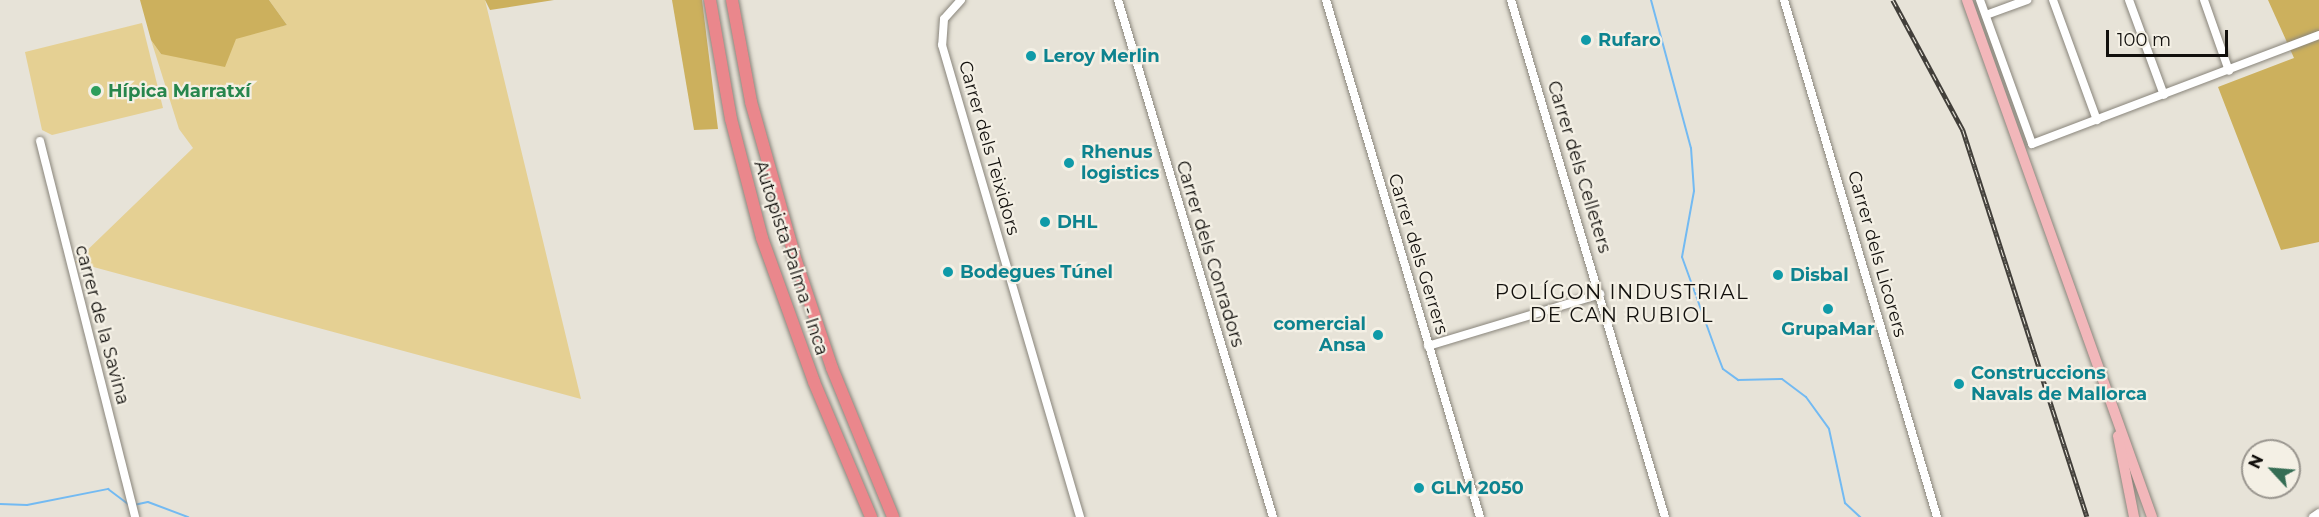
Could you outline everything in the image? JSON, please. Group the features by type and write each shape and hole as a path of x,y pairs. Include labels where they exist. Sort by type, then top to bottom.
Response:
{"highway":[{"name":"Autopista Palma - Inca","path":"710,0 730,119 762,238 814,382 871,517"},
{"name":"Autopista Palma - Inca","path":"732,0 751,102 795,261 832,368 893,517"}],"main road":[{"path":"1967,0 2152,517"},
{"path":"2118,421 2134,517"}],"street":[{"name":"Carrer dels Teixidors","path":"961,0 944,19 942,45 1080,517"},
{"name":"Carrer dels Conradors","path":"1118,0 1273,517"},
{"name":"Carrer dels Gerrers","path":"1326,0 1480,517"},
{"name":"Carrer dels Celleters","path":"1511,0 1665,517"},
{"name":"Carrer dels Licorers","path":"1784,0 1937,517"},
{"path":"1980,0 2032,144 2319,35"},
{"path":"1986,15 2027,0"},
{"path":"2053,0 2097,120"},
{"path":"2129,0 2164,95"},
{"path":"2204,0 2229,71"},
{"name":"carrer de la Savina","path":"40,141 135,517"},
{"path":"1428,346 1600,294"},
{"path":"2313,517 2319,513"}],"shaded area":[{"path":"140,0 269,0 287,25 236,39 225,67 161,54 151,40"},
{"path":"269,0 485,0 581,399 75,262 193,148 179,129 151,40 161,54 287,25"},
{"path":"485,0 554,0 490,10"},
{"path":"672,0 702,0 718,129 694,130"},
{"path":"2268,0 2319,0 2319,242 2281,250 2218,87 2294,58"},
{"name":"Hípica Marratxí","path":"142,23 163,108 52,135 42,130 25,52"}],"waterway":[{"path":"1651,0 1691,148 1694,191 1682,257 1723,369 1738,380 1782,379 1806,397 1829,429 1845,503 1860,517"},
{"path":"0,504 27,505 108,489 128,504"},
{"path":"134,505 148,502 188,517"}],"railway":[{"path":"1893,0 1963,130 2087,517"}],"place":[{"name":"Rufaro","path":"1586,40"},
{"name":"Leroy Merlin","path":"1031,56"},
{"name":"Hípica Marratxí","path":"96,91"},
{"name":"Rhenus logistics","path":"1069,163"},
{"name":"DHL","path":"1045,222"},
{"name":"Bodegues Túnel","path":"948,272"},
{"name":"Disbal","path":"1778,275"},
{"name":"GrupaMar","path":"1828,309"},
{"name":"comercial Ansa","path":"1378,335"},
{"name":"Construccions Navals de Mallorca","path":"1959,384"},
{"name":"GLM 2050","path":"1419,488"}],"district":[{"name":"POLÍGON INDUSTRIAL DE CAN RUBIOL","path":"1622,304"}]}
